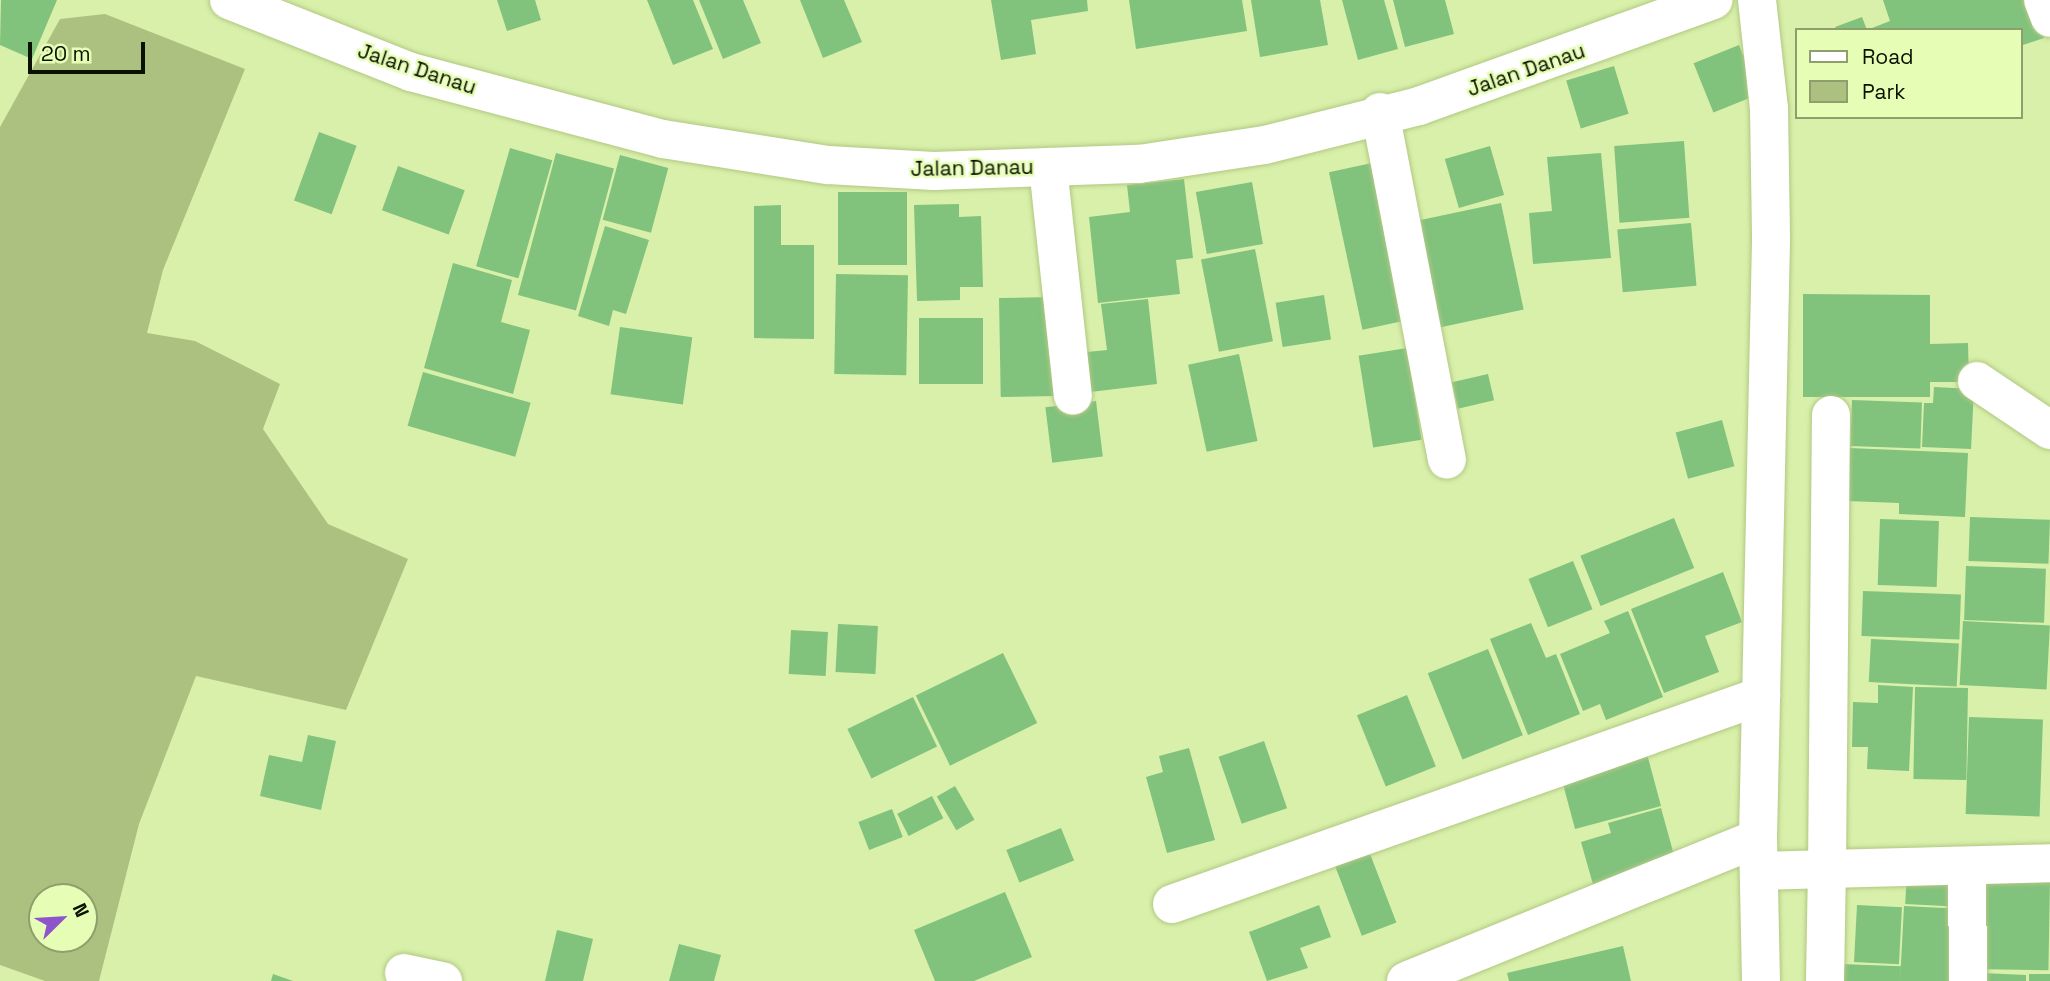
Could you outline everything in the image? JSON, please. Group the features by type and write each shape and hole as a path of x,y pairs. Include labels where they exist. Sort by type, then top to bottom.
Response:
{"street":[{"name":"Jalan Danau","path":"229,0 411,72 663,139 828,165 934,171 1139,164 1265,145 1380,112 1419,106 1560,59 1713,0"},
{"path":"1757,0 1769,108 1771,241 1761,696 1761,981"},
{"path":"2043,0 2050,18"},
{"path":"1380,112 1447,460"},
{"path":"1048,167 1073,396"},
{"path":"1977,381 2050,430"},
{"path":"1825,981 1822,870 1831,415"},
{"path":"1172,904 1761,696"},
{"path":"1406,981 1762,860 1822,870 1967,868 2050,863"},
{"path":"1967,868 1968,981"},
{"path":"404,973 443,981"}],"green space":[{"path":"105,14 245,69 163,270 147,333 195,341 280,384 263,429 328,524 408,559 346,710 196,676 139,824 99,981 45,981 0,965 0,127 60,19"}],"building":[{"path":"1,0 57,0 32,59 0,45"},
{"path":"497,0 535,0 541,20 507,31"},
{"path":"647,0 693,0 713,49 673,65"},
{"path":"699,0 743,0 761,43 723,59"},
{"path":"800,0 844,0 862,42 823,58"},
{"path":"991,0 1087,0 1088,11 1031,20 1036,54 1001,60"},
{"path":"1129,0 1242,0 1247,31 1136,49"},
{"path":"1251,0 1320,0 1328,45 1260,57"},
{"path":"1342,0 1384,0 1398,49 1358,60"},
{"path":"1393,0 1445,0 1454,34 1405,47"},
{"path":"1883,0 2030,0 2044,38 2022,45 2022,28 1872,28 1890,21"},
{"path":"1862,17 1866,28 1835,28"},
{"path":"1739,45 1759,94 1713,112 1694,63"},
{"path":"1614,66 1629,114 1581,128 1566,81"},
{"path":"319,132 357,146 332,214 294,201"},
{"path":"1684,141 1689,218 1620,223 1614,146"},
{"path":"1490,146 1504,195 1459,208 1445,159"},
{"path":"510,148 552,160 518,278 476,266"},
{"path":"556,153 614,169 576,311 518,295"},
{"path":"1601,153 1611,258 1533,264 1529,213 1552,211 1547,157"},
{"path":"620,155 668,168 651,233 603,220"},
{"path":"1372,163 1405,320 1362,330 1329,172"},
{"path":"398,166 465,190 449,234 382,210"},
{"path":"1184,179 1193,258 1176,260 1180,294 1098,303 1089,217 1130,212 1127,185"},
{"path":"1252,182 1263,244 1207,254 1196,192"},
{"path":"838,192 907,192 907,265 838,265"},
{"path":"1501,203 1524,310 1439,328 1416,221"},
{"path":"959,204 959,217 981,216 983,287 960,287 960,300 917,301 914,205"},
{"path":"781,205 781,245 814,245 814,339 754,338 754,206"},
{"path":"1691,223 1696,286 1623,292 1617,229"},
{"path":"605,226 649,240 626,314 613,310 609,326 578,316"},
{"path":"1255,249 1273,341 1219,352 1201,259"},
{"path":"453,263 512,280 501,322 530,330 513,394 424,368"},
{"path":"836,274 908,275 906,375 834,374"},
{"path":"1803,294 1930,295 1930,344 1968,343 1969,382 1930,382 1930,397 1803,397"},
{"path":"1324,295 1331,339 1283,347 1276,303"},
{"path":"1054,297 1056,396 1001,397 999,298"},
{"path":"1148,299 1157,384 1082,393 1077,353 1107,350 1101,304"},
{"path":"919,318 983,318 983,384 919,384"},
{"path":"620,327 692,337 683,404 611,394"},
{"path":"1407,348 1422,440 1373,448 1359,356"},
{"path":"1239,354 1258,441 1207,452 1188,365"},
{"path":"423,372 531,403 515,457 408,426"},
{"path":"1488,374 1494,400 1458,409 1452,382"},
{"path":"1934,387 1974,389 1971,449 1922,447 1924,403 1933,403"},
{"path":"1852,400 1922,402 1920,448 1850,446"},
{"path":"1096,401 1103,457 1052,463 1045,407"},
{"path":"1722,420 1734,466 1688,479 1676,432"},
{"path":"1849,448 1968,453 1965,517 1899,514 1899,503 1847,501"},
{"path":"1970,517 2050,520 2048,564 1968,561"},
{"path":"1674,518 1694,568 1601,606 1580,556"},
{"path":"1880,519 1939,521 1937,587 1878,585"},
{"path":"1573,561 1592,609 1548,627 1528,579"},
{"path":"1966,566 2046,569 2044,623 1964,620"},
{"path":"1723,572 1742,622 1705,636 1719,672 1664,693 1631,609"},
{"path":"1863,591 1961,594 1959,639 1861,636"},
{"path":"1628,611 1663,697 1606,720 1600,704 1583,711 1560,654 1610,633 1604,621"},
{"path":"1963,621 2050,626 2047,689 1960,685"},
{"path":"1531,623 1546,658 1556,654 1580,714 1528,735 1490,639"},
{"path":"838,624 878,626 875,674 835,672"},
{"path":"791,630 828,632 826,676 789,674"},
{"path":"1871,639 1959,644 1957,687 1869,682"},
{"path":"1488,649 1523,735 1463,760 1428,673"},
{"path":"1003,653 1037,723 950,766 916,696"},
{"path":"1878,685 1913,687 1909,771 1867,769 1868,747 1852,747 1853,702 1878,703"},
{"path":"1915,687 1968,688 1966,780 1913,779"},
{"path":"1407,695 1436,766 1386,787 1357,715"},
{"path":"913,697 937,746 871,778 847,729"},
{"path":"1969,717 2043,720 2040,817 1966,814"},
{"path":"308,735 336,741 321,810 260,796 269,755 302,762"},
{"path":"1264,741 1287,808 1242,824 1219,757"},
{"path":"1189,748 1215,840 1167,853 1146,777 1163,772 1159,756"},
{"path":"1646,750 1661,806 1575,829 1560,773"},
{"path":"955,786 975,820 956,830 937,796"},
{"path":"932,796 943,818 909,836 897,814"},
{"path":"1661,808 1677,866 1594,888 1581,842 1611,833 1608,823"},
{"path":"892,809 903,837 869,850 858,822"},
{"path":"1061,828 1074,860 1019,883 1006,850"},
{"path":"1367,846 1396,923 1362,936 1332,859"},
{"path":"1907,870 1961,873 1959,907 1905,904"},
{"path":"1974,878 2050,879 2048,970 1972,969"},
{"path":"1005,892 1032,957 974,981 935,981 914,930"},
{"path":"1319,905 1331,937 1300,948 1308,968 1267,981 1249,932"},
{"path":"1857,905 1902,907 1899,964 1854,962"},
{"path":"1904,906 1963,909 1959,981 1900,981"},
{"path":"557,930 593,939 583,981 545,981"},
{"path":"679,944 721,955 714,981 669,981"},
{"path":"1623,946 1631,981 1509,981 1507,973"},
{"path":"1840,964 1901,966 1900,981 1839,981"},
{"path":"1982,973 2026,975 2026,981 1981,981"},
{"path":"273,974 293,981 271,981"},
{"path":"2029,974 2050,974 2050,981 2029,981"}]}
